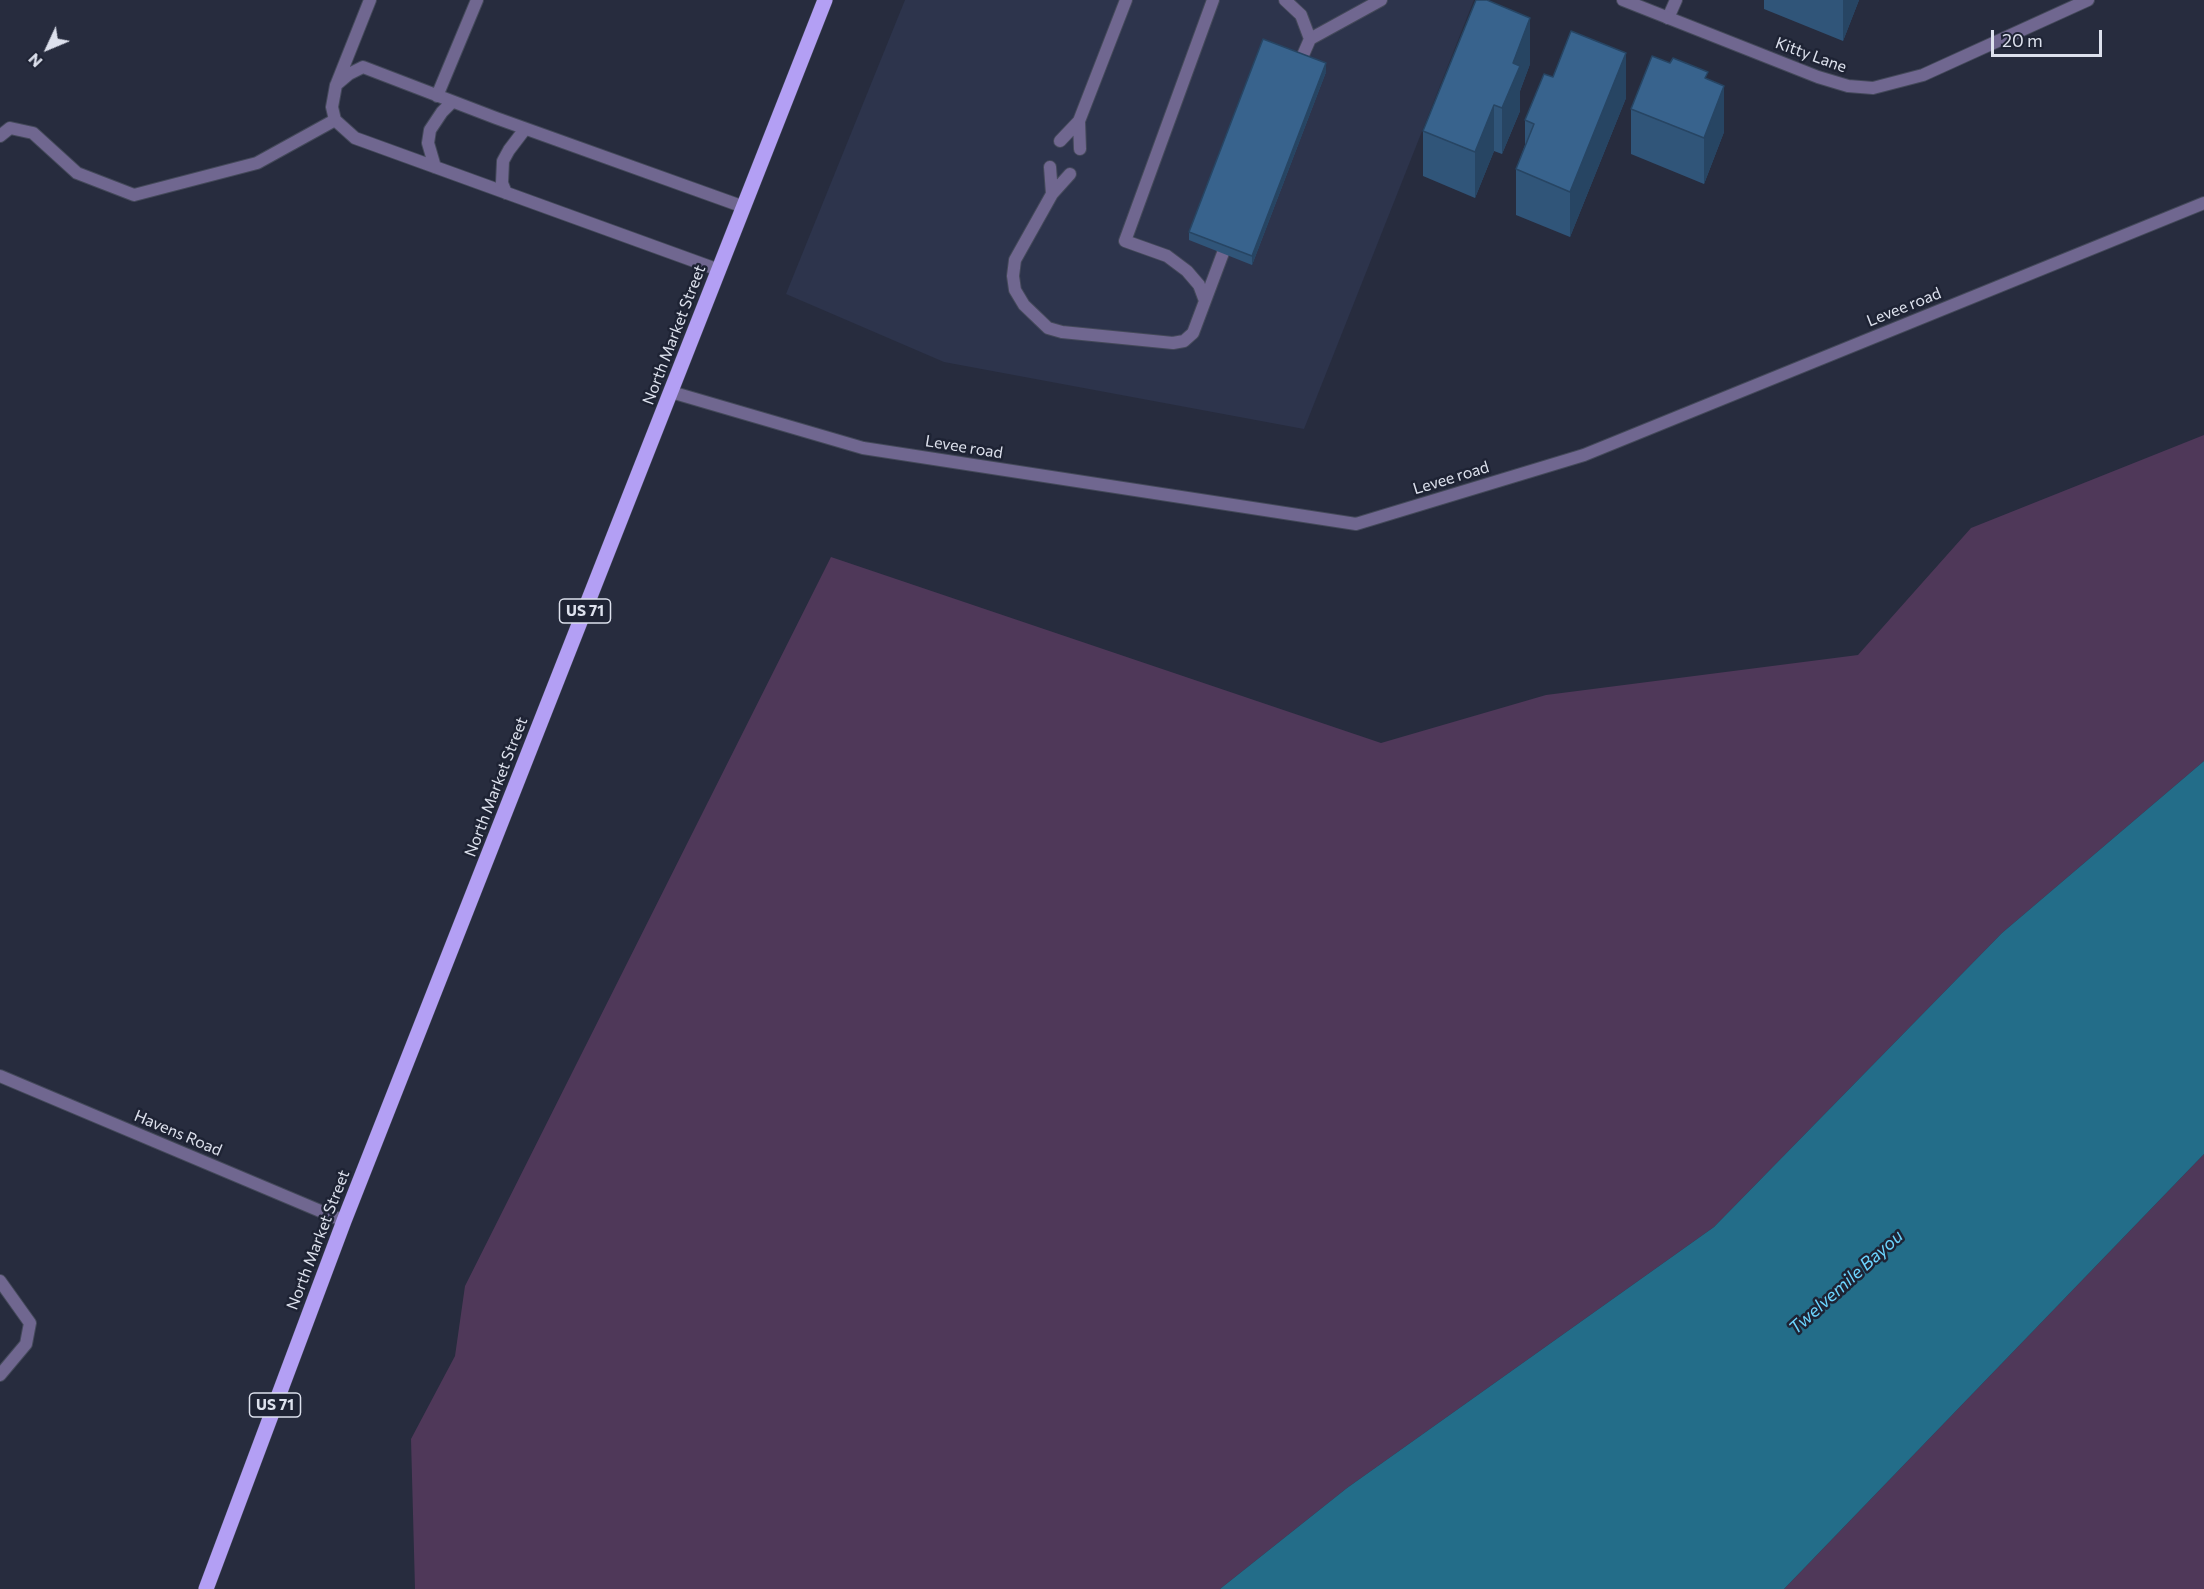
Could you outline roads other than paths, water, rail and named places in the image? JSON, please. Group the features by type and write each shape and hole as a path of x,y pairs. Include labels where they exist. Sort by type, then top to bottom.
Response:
{"main road":[{"name":"North Market Street","path":"206,1589 344,1221 825,0"}],"street":[{"path":"370,0 336,85 332,106 335,120 355,138 719,270"},
{"path":"437,96 477,0"},
{"path":"1060,141 1079,121 1126,0"},
{"path":"1205,301 1199,285 1187,271 1167,256 1125,241 1213,0"},
{"path":"1285,0 1301,15 1310,39"},
{"path":"1300,62 1310,39 1381,0"},
{"name":"Kitty Lane","path":"1623,0 1818,77 1848,86 1873,88 1923,75 2088,0"},
{"path":"1668,18 1676,0"},
{"path":"336,85 349,74 363,67 525,129 744,207"},
{"path":"435,167 428,143 430,130 441,112 453,102"},
{"path":"0,136 10,128 33,133 77,173 134,195 257,163 335,120"},
{"path":"1079,121 1080,149"},
{"path":"506,193 502,183 503,162 525,129"},
{"path":"1050,167 1052,194"},
{"path":"1070,174 1052,194 1015,260 1013,276 1015,290 1034,317 1048,328 1062,332 1173,343 1184,341 1193,333 1223,254"},
{"name":"Levee road","path":"671,392 863,448 1356,524 1584,455 2204,203"},
{"name":"Havens Road","path":"0,1076 344,1221"},
{"path":"0,1281 30,1323 26,1344 0,1375"}],"water":[{"name":"Twelvemile Bayou","path":"2204,761 2204,1154 1784,1589 1220,1589 1347,1488 1714,1227 2002,933"}]}
